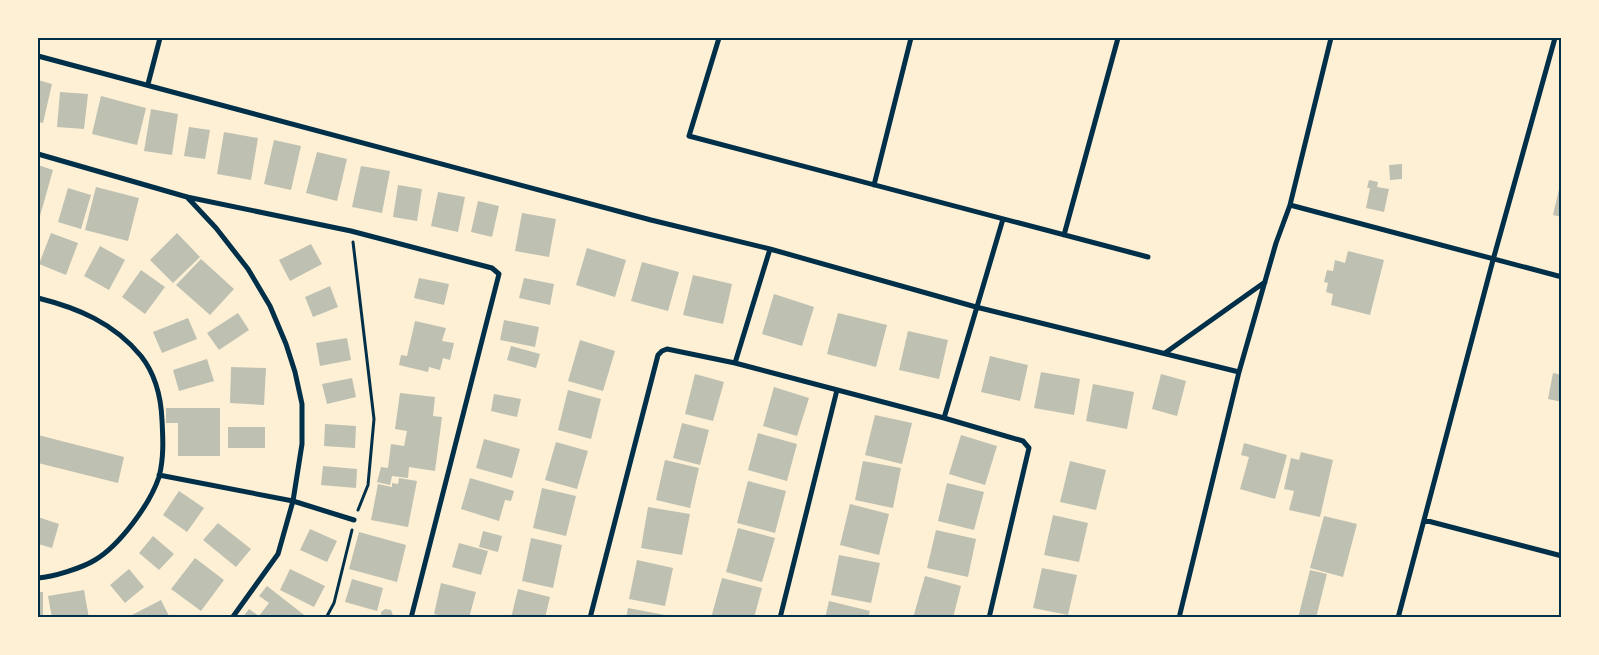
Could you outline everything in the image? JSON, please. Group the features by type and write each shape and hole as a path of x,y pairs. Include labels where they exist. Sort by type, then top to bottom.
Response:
{"street":[{"path":"148,84 160,38"},
{"path":"719,38 689,136 1148,257"},
{"path":"874,185 911,38"},
{"path":"1064,235 1118,38"},
{"path":"1179,618 1239,372 1276,243 1290,205 1331,38"},
{"path":"1398,618 1493,260 1555,38"},
{"path":"38,56 642,217 770,249 976,306 1239,372"},
{"path":"38,154 187,196 351,231 492,268 499,274 411,618"},
{"path":"187,196 216,228 248,269 270,306 286,344 302,404 302,444 293,501 278,554 232,618"},
{"path":"1290,205 1562,277"},
{"path":"944,418 1003,219"},
{"path":"735,363 770,249"},
{"path":"1164,353 1266,282"},
{"path":"38,298 78,309 99,320 120,334 142,357 157,386 161,401 162,456 159,475 153,492 143,509 116,543 95,560 74,569 38,578"},
{"path":"590,618 658,355 667,349 735,363 944,418 1023,441 1028,448 989,618"},
{"path":"780,618 837,390"},
{"path":"159,475 293,501 354,520"},
{"path":"1424,520 1562,556"}],"path":[{"path":"326,618 334,603 354,520 368,485 374,419 351,231"}],"building":[{"path":"38,80 52,84 43,123 38,122"},
{"path":"60,92 88,94 84,129 57,127"},
{"path":"101,96 146,108 137,145 92,134"},
{"path":"151,109 178,114 172,155 144,151"},
{"path":"189,127 210,130 205,159 184,156"},
{"path":"224,132 258,138 251,180 217,174"},
{"path":"274,140 301,146 291,190 264,184"},
{"path":"317,152 347,159 337,201 306,193"},
{"path":"1402,164 1402,179 1390,180 1389,165"},
{"path":"38,165 53,170 38,223"},
{"path":"361,166 390,171 382,213 352,207"},
{"path":"1369,180 1378,182 1377,187 1389,189 1384,212 1366,208 1370,188 1367,188"},
{"path":"398,185 422,189 417,221 393,217"},
{"path":"1560,185 1562,185 1562,217 1553,215"},
{"path":"96,187 139,198 128,241 85,230"},
{"path":"68,188 91,195 81,229 58,222"},
{"path":"438,192 465,197 458,232 431,226"},
{"path":"478,201 499,206 492,237 471,232"},
{"path":"522,213 556,219 549,257 515,251"},
{"path":"51,233 78,243 66,275 39,264"},
{"path":"177,233 200,257 173,283 150,260"},
{"path":"311,244 322,264 290,281 279,260"},
{"path":"100,246 125,260 109,290 84,276"},
{"path":"587,248 626,260 615,297 576,285"},
{"path":"1348,251 1384,260 1370,315 1331,305 1333,294 1326,292 1328,283 1324,282 1327,270 1333,271 1335,260 1345,263"},
{"path":"201,259 234,289 210,315 176,285"},
{"path":"642,262 679,272 668,311 631,301"},
{"path":"141,270 165,287 145,314 122,297"},
{"path":"693,275 732,284 723,324 683,315"},
{"path":"419,278 449,284 444,305 414,298"},
{"path":"524,278 554,284 550,305 519,298"},
{"path":"330,286 338,307 313,317 305,297"},
{"path":"774,294 814,307 802,346 762,334"},
{"path":"238,313 249,330 219,350 207,333"},
{"path":"838,313 887,325 876,367 827,354"},
{"path":"188,318 197,339 162,353 153,332"},
{"path":"504,320 539,327 535,347 500,340"},
{"path":"415,321 446,328 442,341 454,343 450,360 443,358 440,370 429,367 428,372 399,365 401,355 407,356"},
{"path":"908,331 948,340 939,379 899,370"},
{"path":"347,338 351,360 320,366 316,343"},
{"path":"580,340 615,351 603,391 568,381"},
{"path":"511,346 540,354 536,368 507,360"},
{"path":"990,356 1028,365 1020,401 981,392"},
{"path":"207,359 214,381 179,391 173,370"},
{"path":"231,367 266,368 264,405 230,403"},
{"path":"1041,372 1080,379 1074,415 1034,408"},
{"path":"1553,373 1562,375 1562,402 1548,399"},
{"path":"695,374 724,382 713,421 685,414"},
{"path":"1161,374 1186,381 1177,416 1152,409"},
{"path":"352,378 356,397 327,404 322,384"},
{"path":"1093,384 1134,392 1127,429 1086,421"},
{"path":"774,387 809,398 797,436 763,426"},
{"path":"568,390 601,399 591,439 558,430"},
{"path":"400,393 435,397 433,416 442,417 435,471 409,467 408,478 392,476 390,485 377,482 381,467 388,468 391,444 404,446 407,431 395,429"},
{"path":"494,394 521,399 517,417 491,411"},
{"path":"166,408 220,408 220,456 178,456 178,423 166,423"},
{"path":"875,415 912,423 902,464 865,455"},
{"path":"682,423 709,430 700,465 673,458"},
{"path":"325,424 356,426 355,448 324,446"},
{"path":"228,427 265,427 265,448 228,448"},
{"path":"758,433 797,444 787,481 748,470"},
{"path":"38,435 124,457 118,483 38,463"},
{"path":"961,435 997,446 985,485 949,474"},
{"path":"484,439 520,449 512,478 476,468"},
{"path":"556,442 588,451 577,489 545,480"},
{"path":"1244,443 1287,455 1275,499 1240,489 1249,457 1241,455"},
{"path":"1301,452 1333,460 1320,517 1289,510 1294,491 1284,489 1291,458 1299,460"},
{"path":"665,460 699,468 690,508 656,500"},
{"path":"863,461 901,468 893,508 855,500"},
{"path":"1070,461 1106,470 1096,510 1060,502"},
{"path":"323,466 357,469 356,488 321,485"},
{"path":"399,478 417,481 408,527 371,520 378,484 392,487 392,483 398,484"},
{"path":"470,478 514,491 511,501 505,500 499,521 461,509"},
{"path":"748,481 786,491 775,533 737,523"},
{"path":"947,483 984,492 974,530 938,521"},
{"path":"542,488 576,496 566,536 533,528"},
{"path":"179,491 204,508 187,532 163,515"},
{"path":"850,504 889,514 879,555 840,545"},
{"path":"648,507 690,514 682,555 641,548"},
{"path":"1053,515 1088,523 1079,562 1044,555"},
{"path":"1324,516 1357,524 1343,577 1310,568"},
{"path":"38,517 59,524 52,548 38,544"},
{"path":"218,523 251,549 236,567 203,540"},
{"path":"738,528 775,538 762,582 726,572"},
{"path":"310,529 337,541 327,562 300,550"},
{"path":"936,530 976,539 968,577 927,568"},
{"path":"483,531 502,536 498,552 479,547"},
{"path":"359,532 406,545 397,582 349,569"},
{"path":"153,536 174,554 159,570 139,553"},
{"path":"531,538 562,545 553,588 522,581"},
{"path":"459,543 488,551 481,575 452,567"},
{"path":"839,555 880,563 871,603 831,595"},
{"path":"195,558 224,580 201,611 171,589"},
{"path":"637,560 673,568 665,606 629,599"},
{"path":"1042,568 1077,575 1068,615 1033,608"},
{"path":"129,569 144,587 125,603 110,585"},
{"path":"290,569 325,586 314,607 280,590"},
{"path":"1310,570 1327,574 1316,618 1298,618"},
{"path":"925,576 961,586 953,618 913,618"},
{"path":"722,578 762,588 754,618 711,618"},
{"path":"352,579 383,588 377,611 345,602"},
{"path":"441,583 476,592 469,618 450,618 434,614"},
{"path":"267,586 308,618 242,618 249,609 259,616 269,603 259,596"},
{"path":"518,589 550,597 545,618 511,618"},
{"path":"84,590 89,618 52,618 48,596"},
{"path":"38,592 43,592 43,618 38,618"},
{"path":"161,600 170,618 126,618"},
{"path":"829,601 870,611 868,618 825,618"},
{"path":"628,608 665,615 664,618 626,618"},
{"path":"385,609 391,610 394,618 381,618 381,612"}]}
